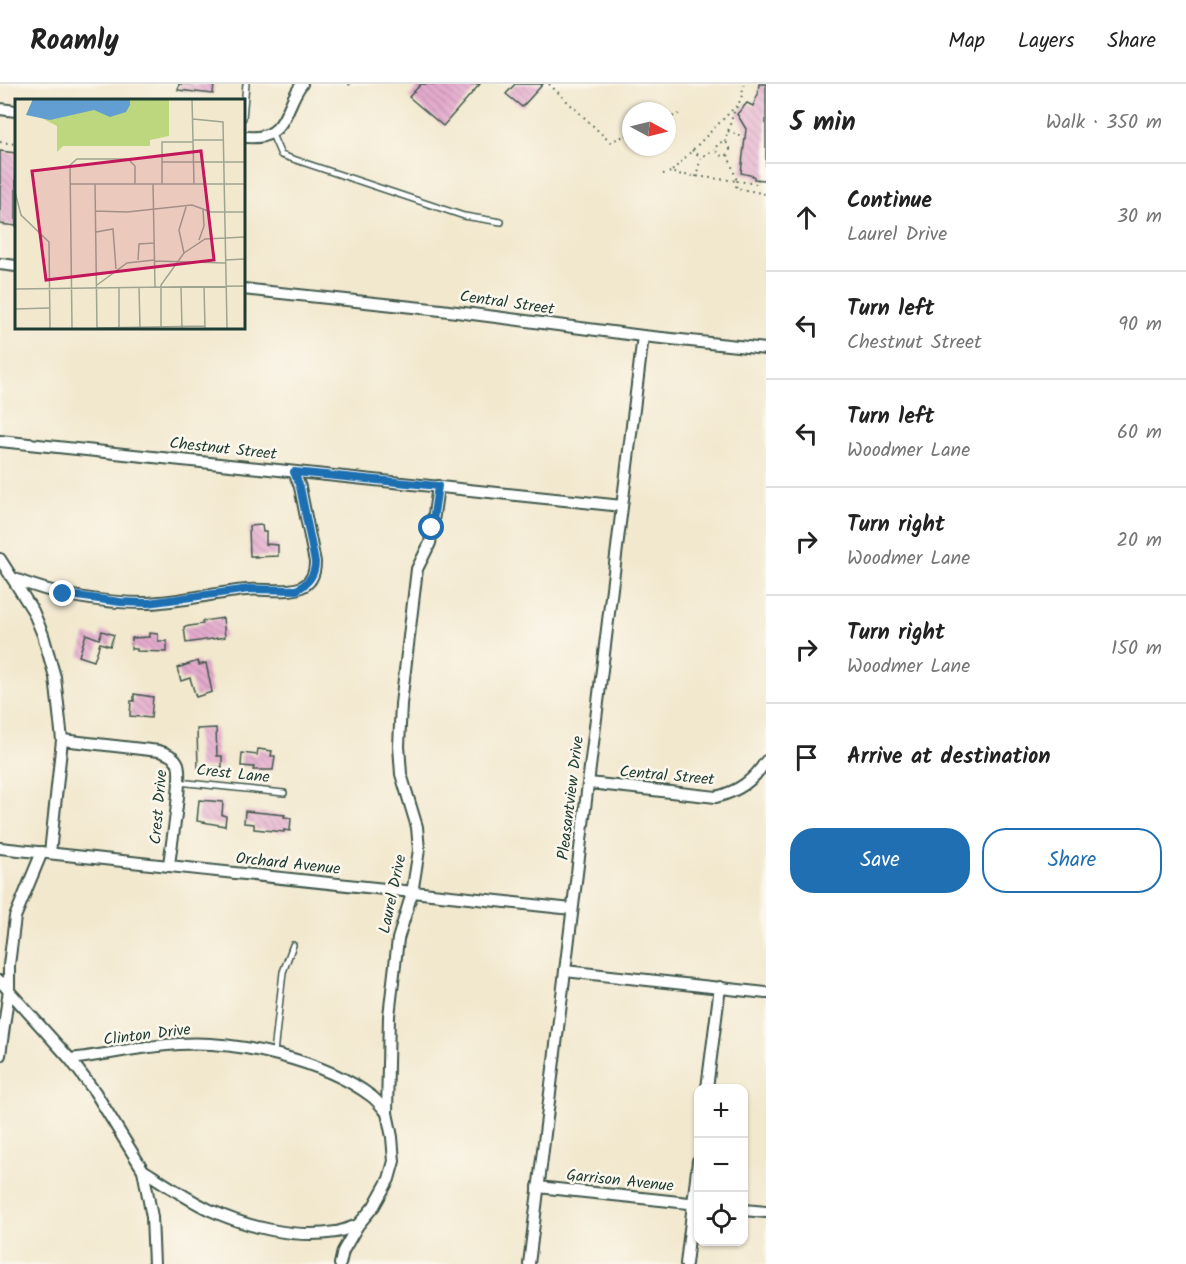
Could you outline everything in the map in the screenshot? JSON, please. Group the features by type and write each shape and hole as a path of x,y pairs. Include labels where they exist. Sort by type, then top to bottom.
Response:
{"street":[{"path":"244,137 264,136 280,125 302,84"},
{"path":"0,109 15,111"},
{"path":"0,264 15,266"},
{"name":"Central Street","path":"244,289 766,349"},
{"name":"Pleasantview Drive","path":"528,1264 643,336"},
{"name":"Chestnut Street","path":"0,441 622,506"},
{"path":"12,578 42,590 120,602 148,603 249,589 297,590 312,578 315,562 300,487 294,472"},
{"name":"Laurel Drive","path":"340,1264 344,1251 358,1225 374,1206 389,1179 394,1161 387,1113 391,1005 398,939 412,892 418,850 417,827 401,774 399,746 401,704 417,569 430,543 438,486"},
{"path":"0,560 33,611 45,642 55,677 62,740 46,852 15,917 9,990 0,1055"},
{"name":"Crest Drive","path":"62,740 159,751 173,757 177,763 178,782 169,865"},
{"name":"Central Street","path":"589,783 716,797 732,793 748,783 766,761"},
{"name":"Orchard Avenue","path":"0,848 572,909"},
{"path":"565,971 766,993"},
{"path":"0,981 70,1059 95,1092 143,1170 152,1217 154,1264"},
{"path":"708,1084 720,987"},
{"name":"Clinton Drive","path":"70,1059 182,1044 221,1046 299,1060 356,1086 374,1097 387,1113"},
{"path":"143,1170 210,1210 240,1222 273,1230 305,1233 336,1232 358,1225"},
{"name":"Garrison Avenue","path":"538,1187 694,1204"},
{"path":"748,1210 766,1212"},
{"path":"686,1264 694,1216"}],"lane":[{"path":"244,107 246,84"},
{"path":"271,132 281,155 464,216 501,222"},
{"name":"Crest Lane","path":"178,782 284,793"},
{"path":"273,1055 283,972 293,945"}],"path":[{"path":"349,84 351,89"},
{"path":"549,84 610,142 622,137"},
{"path":"670,172 736,106 741,99 744,84"},
{"path":"725,142 736,106"},
{"path":"728,131 745,138"},
{"path":"0,142 15,144"},
{"path":"701,157 716,150 719,143 725,142"},
{"path":"725,142 730,148 728,155 737,181 736,187 766,194"},
{"path":"692,150 701,157"},
{"path":"716,150 721,157 728,155"},
{"path":"696,177 701,157"},
{"path":"663,174 670,172 757,184 758,179"}],"building":[{"path":"179,84 214,84 213,94 178,90"},
{"path":"421,84 480,84 443,126 409,97"},
{"path":"515,84 543,84 522,107 506,94"},
{"path":"759,84 766,84 766,176 764,180 754,179 754,176 741,173 746,129 737,114 747,103 753,106"},
{"path":"0,151 15,153 15,226 0,224"},
{"path":"262,525 263,532 266,532 266,544 278,545 278,556 250,556 249,526"},
{"path":"223,618 225,637 186,643 184,627"},
{"path":"102,631 114,635 110,646 100,643 94,661 79,656 86,634 99,639"},
{"path":"149,633 158,634 158,641 167,641 167,652 131,649 132,638 149,637"},
{"path":"198,661 199,665 206,663 212,692 196,697 190,678 181,681 177,668"},
{"path":"134,694 153,697 151,718 130,716"},
{"path":"216,728 217,756 222,756 222,767 198,768 197,729"},
{"path":"258,749 272,751 271,756 275,756 273,770 253,770 254,767 241,766 242,753 257,755"},
{"path":"199,800 223,802 222,815 226,816 225,826 197,821"},
{"path":"245,811 285,815 284,817 291,818 290,831 254,829 254,824 244,823"}],"route":[{"path":"63,594 89,599 148,603 249,589 297,590 312,578 315,562 300,487 294,472 438,486 432,528"}]}
